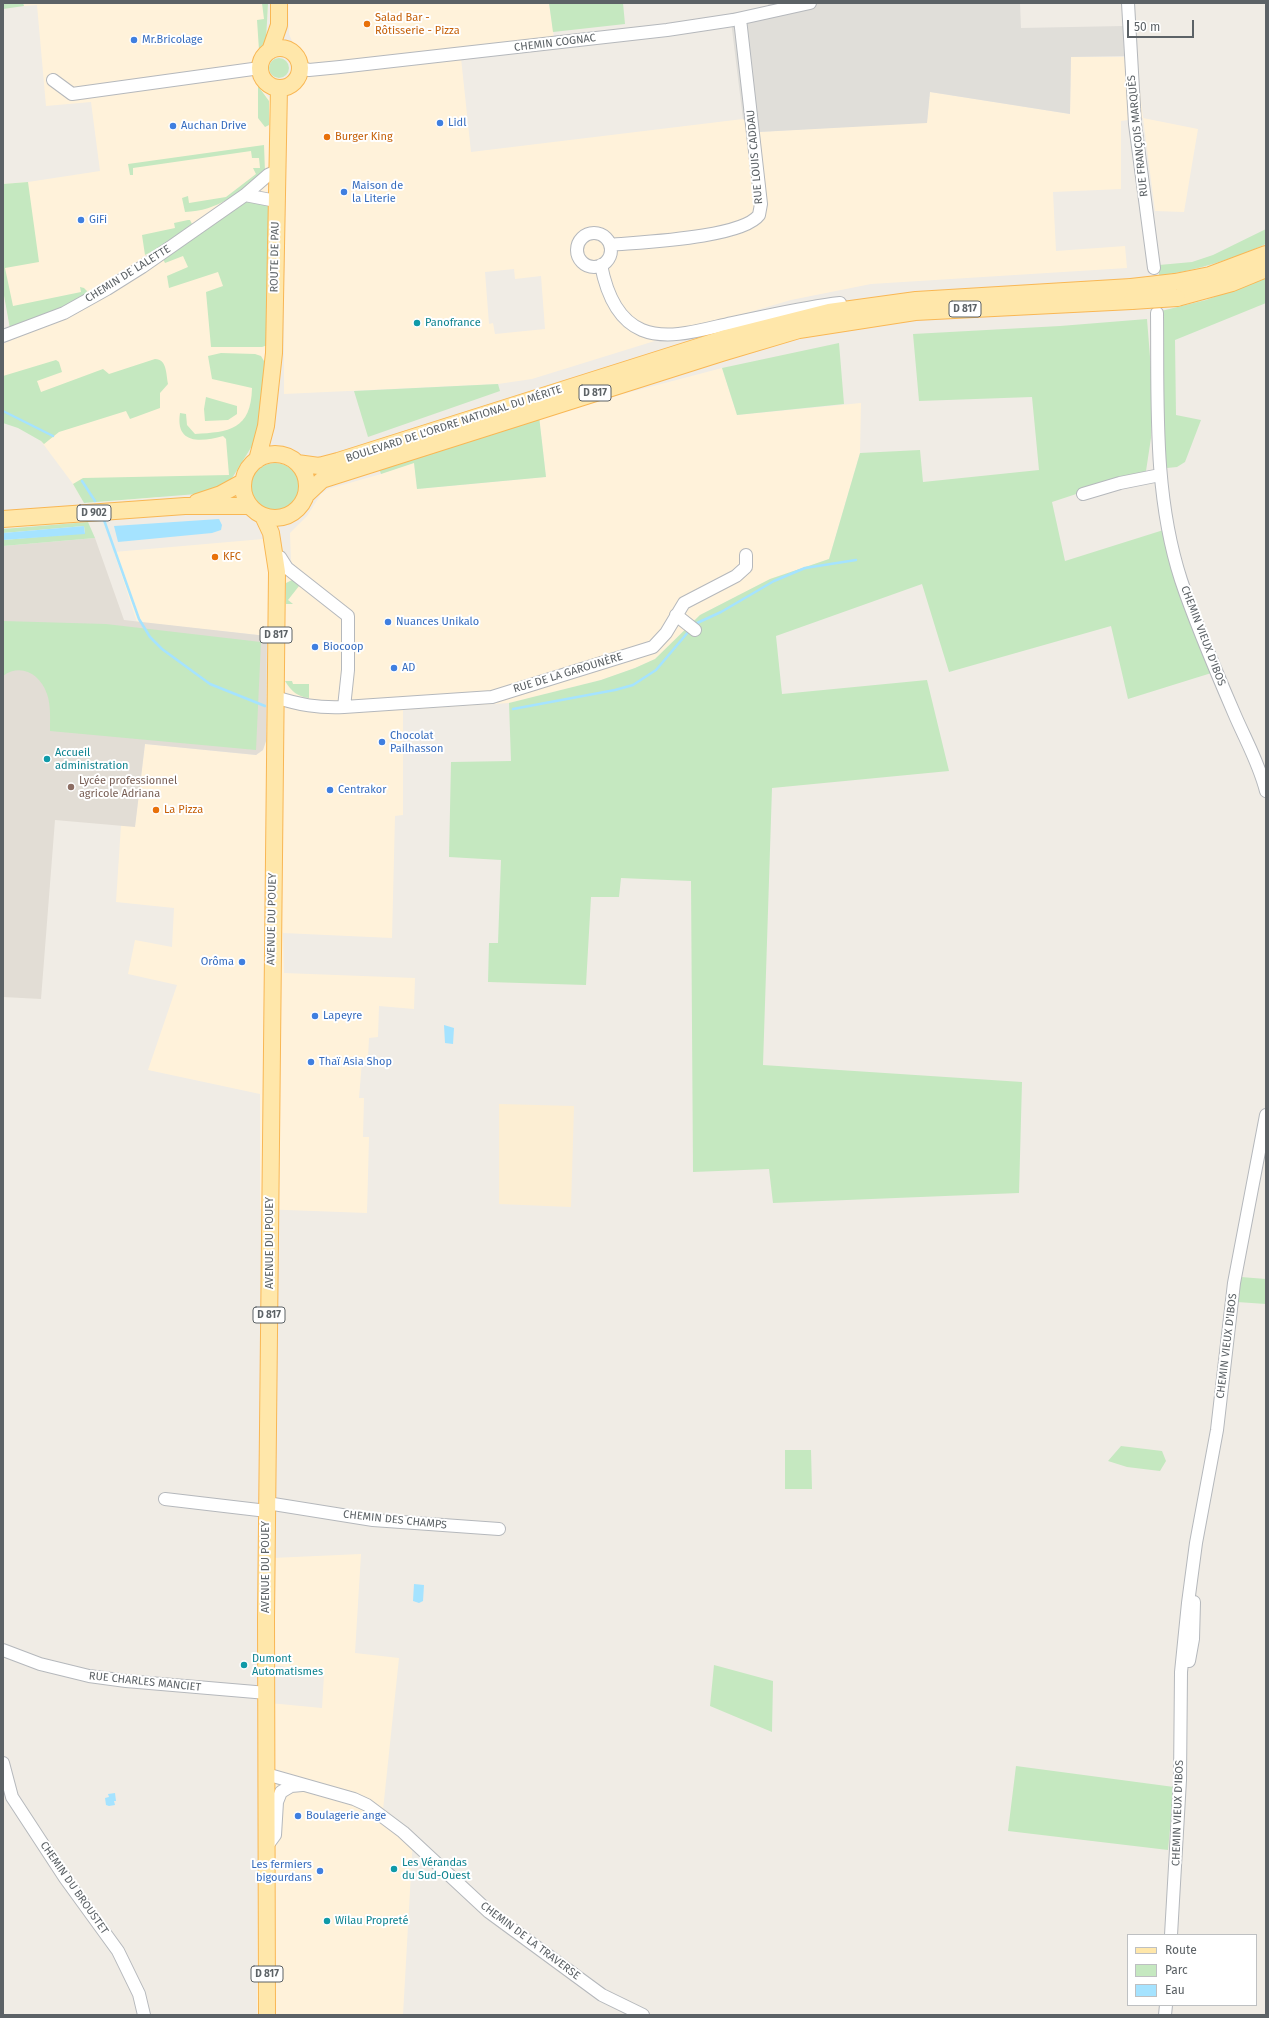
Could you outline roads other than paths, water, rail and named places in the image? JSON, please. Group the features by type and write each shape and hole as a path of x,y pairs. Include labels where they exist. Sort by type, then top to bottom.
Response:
{"main road":[{"path":"279,3 279,25 270,51 261,62 260,68 263,80 273,87 279,88 291,84 296,80 299,67 298,60 289,51 279,25"},
{"path":"270,51 276,49 289,51"},
{"name":"ROUTE DE PAU","path":"243,482 248,469 257,460 266,426 274,353 279,88"},
{"name":"BOULEVARD DE L'ORDRE NATIONAL DU MÉRITE","path":"306,496 322,480 722,352 799,330 915,312 1131,294 1175,282 1210,275 1266,254"},
{"name":"BOULEVARD DE L'ORDRE NATIONAL DU MÉRITE","path":"298,463 319,466 338,461 704,345 776,324 829,312 916,300 1131,294 1177,298 1232,283 1266,269"},
{"path":"266,426 280,454"},
{"path":"243,482 243,490 250,506 263,516 280,518 288,516 296,511 306,496 306,478 298,463 289,457 280,454 264,456 257,460"},
{"name":"D 902","path":"185,506 221,494 243,482"},
{"name":"D 902","path":"3,519 185,506 250,506"},
{"name":"D 817","path":"263,516 271,533 278,565"},
{"name":"D 817","path":"275,697 278,565 282,530 288,516"},
{"name":"AVENUE DU POUEY","path":"267,2015 267,1507 275,697"}],"street":[{"name":"CHEMIN COGNAC","path":"299,67 309,70 340,68 667,30 740,19 810,3"},
{"name":"RUE FRANÇOIS MARQUÈS","path":"1128,3 1135,124 1154,268"},
{"name":"RUE LOUIS CADDAU","path":"610,245 714,234 749,223 759,215 761,204 740,19"},
{"path":"53,80 72,94 260,68"},
{"name":"CHEMIN DE LALETTE","path":"3,336 64,313 107,289 142,267 245,195 268,175 277,171"},
{"path":"245,195 276,201"},
{"path":"594,232 604,236 610,245 610,257 601,266 590,267 584,264 578,256 577,245 584,236 594,232"},
{"path":"601,266 607,287 617,310 635,326 658,334 700,330 832,304 892,297 916,300"},
{"path":"1083,494 1120,483 1160,475 1156,313"},
{"name":"CHEMIN VIEUX D'IBOS","path":"1160,475 1167,523 1181,580 1234,714 1261,771 1266,791"},
{"name":"RUE DE LA GAROUNÈRE","path":"275,697 302,705 321,708 492,697 653,647 666,632 684,603 741,572 746,567 746,555"},
{"path":"278,565 287,568 348,616 348,670 344,707"},
{"path":"676,615 693,628"},
{"name":"CHEMIN VIEUX D'IBOS","path":"1171,1934 1180,1780 1181,1691 1191,1577 1217,1430 1234,1282 1266,1115"},
{"name":"CHEMIN DES CHAMPS","path":"166,1499 267,1507 373,1520 499,1528"},
{"name":"RUE CHARLES MANCIET","path":"3,1650 40,1664 89,1676 126,1681 267,1693"},
{"name":"CHEMIN DU BROUSTET","path":"3,1763 12,1797 18,1808 65,1878 118,1951 139,1994 144,2015"},
{"name":"CHEMIN DE LA TRAVERSE","path":"266,1774 354,1799 367,1805 403,1832 489,1912 602,1995 642,2015"},
{"path":"267,1846 275,1835 277,1802 281,1792 292,1786 303,1785"}],"water":[{"path":"219,519 222,525 221,530 212,533 118,542 114,526"},
{"path":"84,526 85,534 3,540 3,533"},
{"path":"444,1025 454,1028 453,1044 445,1043"},
{"path":"414,1584 424,1585 423,1601 419,1603 413,1601"},
{"path":"115,1793 115,1805 106,1805 105,1798 109,1797 108,1794"}],"waterway":[{"path":"3,411 53,436"},
{"path":"82,481 95,501"},
{"path":"104,520 139,619 150,637 162,649 210,684 265,706"},
{"path":"695,624 721,612 774,581 805,568 856,560"},
{"path":"513,709 615,690 633,685 656,670 689,631"}],"place":[{"name":"Salad Bar - Rôtisserie - Pizza","path":"367,24"},
{"name":"Mr.Bricolage","path":"134,40"},
{"name":"Lidl","path":"440,123"},
{"name":"Auchan Drive","path":"173,126"},
{"name":"Burger King","path":"327,137"},
{"name":"Maison de la Literie","path":"344,192"},
{"name":"GiFi","path":"81,220"},
{"name":"Panofrance","path":"417,323"},
{"name":"KFC","path":"215,557"},
{"name":"Nuances Unikalo","path":"388,622"},
{"name":"Biocoop","path":"315,647"},
{"name":"AD","path":"394,668"},
{"name":"Chocolat Pailhasson","path":"382,742"},
{"name":"Accueil administration","path":"47,759"},
{"name":"Lycée professionnel agricole Adriana","path":"71,787"},
{"name":"Centrakor","path":"330,790"},
{"name":"La Pizza","path":"156,810"},
{"name":"Orôma","path":"242,962"},
{"name":"Lapeyre","path":"315,1016"},
{"name":"Thaï Asia Shop","path":"311,1062"},
{"name":"Dumont Automatismes","path":"244,1665"},
{"name":"Boulagerie ange","path":"298,1816"},
{"name":"Les Vérandas du Sud-Ouest","path":"394,1869"},
{"name":"Les fermiers bigourdans","path":"320,1871"},
{"name":"Wilau Propreté","path":"327,1921"}]}
